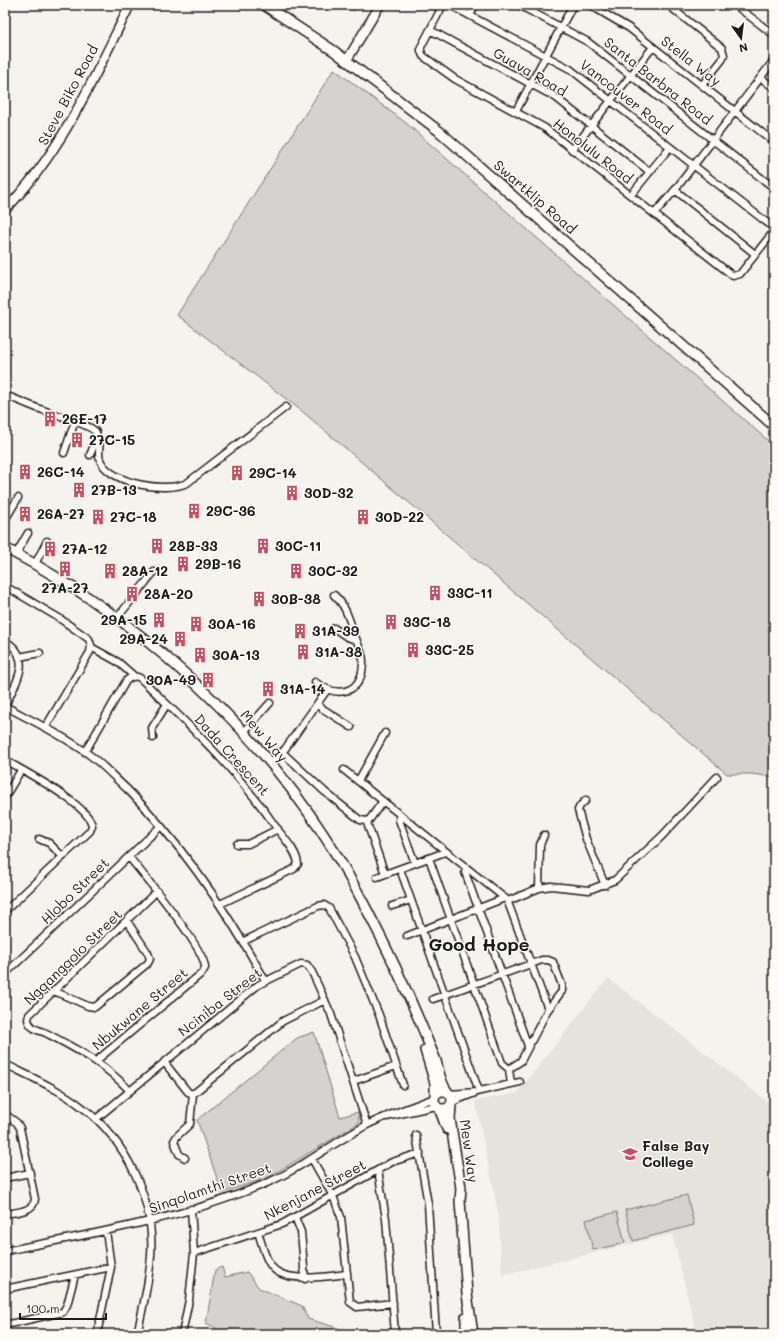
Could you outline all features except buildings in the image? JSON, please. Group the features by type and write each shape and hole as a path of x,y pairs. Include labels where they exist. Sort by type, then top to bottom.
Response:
{"main road":[{"name":"Swartklip Road","path":"264,5 347,60 439,131 774,426"},
{"name":"Mew Way","path":"5,548 35,564 117,618 193,681 244,732 270,764 308,813 350,879 384,944 436,1060 443,1086 450,1098 450,1119 461,1188 460,1201 467,1294 473,1334"},
{"name":"Mew Way","path":"416,1016 416,1021 435,1083 436,1102 446,1126 456,1187 460,1201"},
{"path":"436,1102 441,1091 450,1098"},
{"name":"Mew Way","path":"436,1102 445,1109 450,1098"},
{"name":"Mew Way","path":"466,1334 467,1294"}],"street":[{"name":"Steve Biko Road","path":"5,210 32,180 66,131 130,5"},
{"path":"347,60 380,5"},
{"path":"434,5 442,7"},
{"name":"Vancouver Road","path":"450,5 570,69 774,229"},
{"path":"470,16 475,5"},
{"name":"Santa Barbra Road","path":"519,5 588,42 774,188"},
{"path":"516,111 573,5"},
{"name":"Stella Way","path":"590,5 627,27 774,142"},
{"path":"668,5 722,48 724,55 722,60 702,85"},
{"path":"735,5 774,35"},
{"name":"Honolulu Road","path":"442,7 421,48 423,56 455,79 545,128 733,276 739,275 774,229"},
{"name":"Guava Road","path":"430,30 555,97 650,172"},
{"path":"572,150 632,76 653,47"},
{"path":"654,214 714,140 774,60"},
{"path":"761,78 774,88"},
{"path":"631,196 670,147"},
{"path":"675,190 755,254"},
{"path":"5,395 95,430 99,441 99,458 102,464 110,470 141,485 160,488 171,488 187,483 286,407"},
{"path":"64,453 75,421"},
{"path":"90,455 98,438"},
{"path":"5,520 18,498"},
{"path":"16,554 28,533"},
{"path":"35,564 47,541"},
{"path":"117,618 154,572"},
{"path":"5,586 59,618 89,639 91,647 45,728"},
{"path":"315,682 326,690 336,692 349,690 360,679 364,660 351,622 340,600 334,595"},
{"path":"334,628 347,637 356,640"},
{"path":"5,641 13,646 19,657 20,678 5,705 85,752 107,770 161,826 189,860 220,904 244,941 265,980"},
{"name":"Dada Crescent","path":"91,647 122,665 134,676 140,678 202,736 232,770 278,829 297,858 297,866 220,904"},
{"path":"19,657 40,652"},
{"path":"85,752 126,682 134,676"},
{"path":"270,764 282,752 317,706 326,690"},
{"path":"244,732 270,703"},
{"path":"153,738 152,728 167,704"},
{"path":"317,706 352,726"},
{"path":"358,781 385,733"},
{"path":"282,752 325,792 360,820 367,821"},
{"path":"5,760 63,794 92,821 90,832 5,911"},
{"path":"5,797 21,770"},
{"path":"344,770 507,900 548,1009"},
{"path":"407,936 539,888 551,886 589,890 615,880 662,836 717,778"},
{"path":"586,800 578,810 586,839 605,885"},
{"path":"367,821 383,801"},
{"path":"400,815 399,820 415,863"},
{"path":"367,821 386,874"},
{"name":"Hlobo Street","path":"5,974 161,826"},
{"path":"237,844 248,844 278,829"},
{"path":"539,888 540,845 544,835"},
{"path":"39,839 49,843 63,857"},
{"path":"377,877 445,852"},
{"name":"Nbukwane Street","path":"96,1061 202,973 205,968 201,955 157,891 129,857"},
{"path":"429,858 502,1064 509,1069 511,1084"},
{"path":"466,868 465,872 478,910 528,1046"},
{"path":"400,869 478,1092"},
{"name":"Ngqangqolo Street","path":"129,1090 111,1071 96,1061 31,1026 29,1023 29,1015 157,891"},
{"path":"392,906 411,900"},
{"path":"244,941 318,906 327,906 354,957 379,1014 403,1085"},
{"path":"54,991 88,1006 94,1007 148,963 150,959 148,953 127,921"},
{"path":"433,999 531,964 545,960 554,963 562,990 548,1009 520,1062 509,1069"},
{"name":"Nciniba Street","path":"96,1119 233,1004 265,980 295,966 303,964 309,967 325,1000 354,1081 367,1126"},
{"path":"185,1158 178,1153 174,1140 176,1136 190,1124 193,1094 283,1021 325,1000"},
{"path":"164,1062 188,1092 193,1094"},
{"path":"5,1064 70,1098 96,1119 117,1143 135,1173 144,1198 149,1222 152,1254 137,1334"},
{"path":"354,1081 396,1066"},
{"path":"450,1098 520,1082"},
{"name":"Sinqolamthi Street","path":"5,1251 149,1222 191,1210 262,1186 312,1159 367,1126 386,1117 436,1102"},
{"path":"5,1114 17,1123 20,1128 35,1199 35,1204 30,1209 5,1214"},
{"path":"416,1135 428,1204 436,1334"},
{"name":"Nkenjane Street","path":"194,1253 282,1224 392,1162 420,1153"},
{"path":"312,1159 333,1196 343,1223 350,1302 353,1306 393,1303"},
{"name":"Nkenjane Street","path":"378,1170 386,1219 394,1334"},
{"path":"5,1178 30,1173"},
{"path":"182,1334 189,1300 194,1253 191,1210"},
{"path":"295,1217 301,1232 305,1279"},
{"path":"74,1230 76,1237"},
{"path":"97,1334 111,1267 106,1231"},
{"path":"258,1232 269,1263 276,1272 305,1279 347,1274"},
{"path":"5,1290 111,1267"},
{"path":"5,1325 63,1312 68,1305 75,1275"}],"shaded area":[{"path":"334,69 406,123 774,446 774,777 751,774 727,774 303,412 177,315"},
{"name":"False Bay College","path":"608,978 774,1107 774,1334 697,1334 672,1234 502,1275 498,1211 475,1101 517,1093"},
{"path":"314,1032 340,1117 358,1112 359,1123 267,1178 222,1193 197,1120 297,1038"},
{"path":"687,1195 694,1225 633,1241 625,1210"},
{"path":"617,1212 625,1243 593,1250 586,1220"},
{"path":"222,1267 225,1277 247,1272 259,1288 302,1306 308,1319 345,1330 349,1334 214,1334 216,1328 206,1323 215,1270"}],"place":[{"name":"26E-17","path":"50,419"},
{"name":"27C-15","path":"77,440"},
{"name":"26C-14","path":"25,472"},
{"name":"29C-14","path":"237,473"},
{"name":"27B-13","path":"79,490"},
{"name":"30D-32","path":"292,493"},
{"name":"29C-36","path":"194,511"},
{"name":"26A-27","path":"25,514"},
{"name":"27C-18","path":"98,517"},
{"name":"30D-22","path":"363,517"},
{"name":"28B-33","path":"157,546"},
{"name":"30C-11","path":"263,546"},
{"name":"27A-12","path":"50,549"},
{"name":"29B-16","path":"183,564"},
{"name":"27A-27","path":"65,569"},
{"name":"28A-12","path":"110,571"},
{"name":"30C-32","path":"296,571"},
{"name":"33C-11","path":"435,593"},
{"name":"28A-20","path":"132,594"},
{"name":"30B-38","path":"259,599"},
{"name":"29A-15","path":"159,620"},
{"name":"33C-18","path":"391,622"},
{"name":"30A-16","path":"196,624"},
{"name":"31A-39","path":"300,631"},
{"name":"29A-24","path":"180,639"},
{"name":"33C-25","path":"413,650"},
{"name":"31A-38","path":"303,652"},
{"name":"30A-13","path":"200,655"},
{"name":"30A-49","path":"208,680"},
{"name":"31A-14","path":"268,689"},
{"name":"False Bay College","path":"630,1154"}],"district":[{"name":"Good Hope","path":"479,945"}]}
